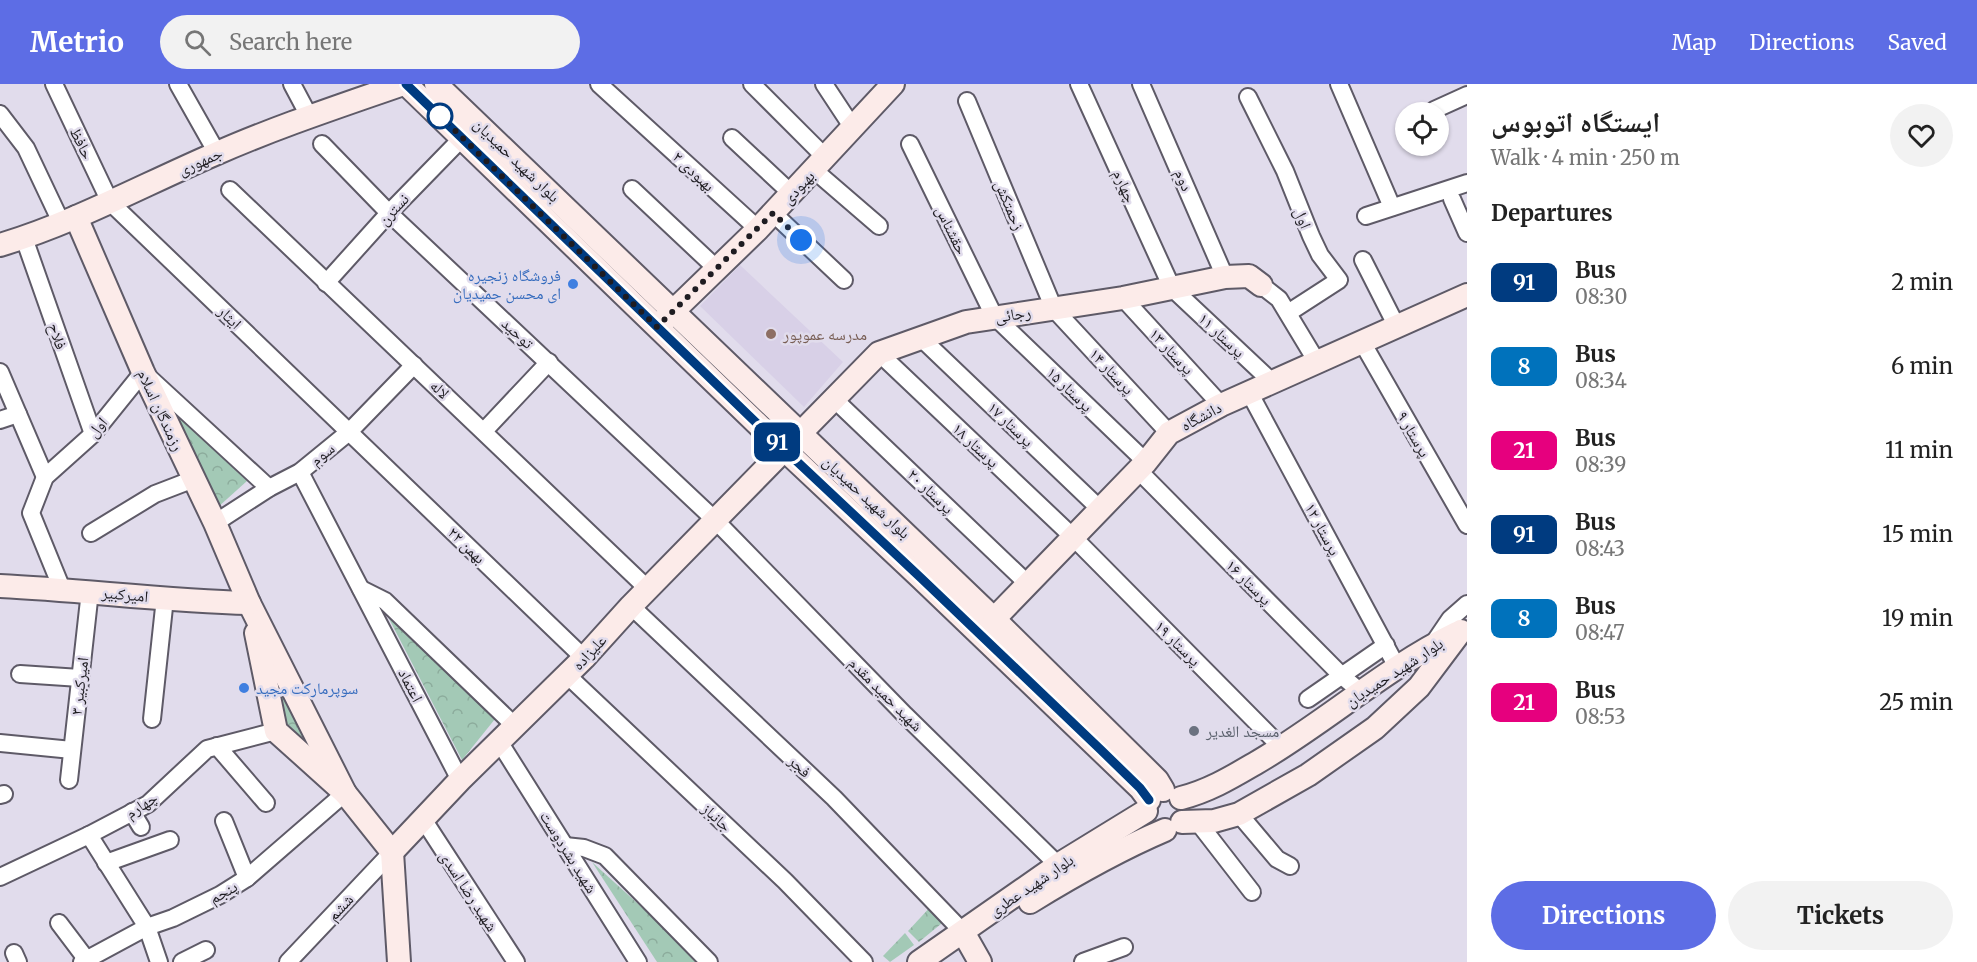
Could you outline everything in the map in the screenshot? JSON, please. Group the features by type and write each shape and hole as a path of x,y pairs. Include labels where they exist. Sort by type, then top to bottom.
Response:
{"street":[{"name":"حافظ","path":"54,84 110,202"},
{"path":"178,84 217,153"},
{"path":"292,84 309,116"},
{"name":"جمهوری","path":"0,245 68,220 217,153 309,116 405,84"},
{"name":"بلوار شهید حمیدیان","path":"405,84 462,138 538,195 673,311 792,442"},
{"name":"بلوار شهید حمیدیان","path":"436,84 657,327 792,442 928,570 1140,788 1160,800 1216,786 1282,748 1432,645 1464,631"},
{"name":"بهبودی ۲","path":"599,84 630,112 765,221 844,280"},
{"path":"752,84 820,164 879,226"},
{"path":"824,84 853,128"},
{"name":"بهبودی","path":"657,327 792,194 893,84"},
{"name":"چهارم","path":"1079,84 1172,288"},
{"name":"دوم","path":"1141,84 1225,277"},
{"path":"1339,84 1392,207"},
{"path":"1449,103 1467,95"},
{"name":"اول","path":"1248,97 1285,171 1320,255 1338,280 1287,313"},
{"name":"زحمتکش","path":"967,101 1054,309"},
{"path":"0,114 26,148 68,220"},
{"name":"نسترن","path":"326,283 389,213 462,138"},
{"path":"732,138 792,194"},
{"name":"توحید","path":"322,144 389,213 716,521"},
{"name":"حقشناس","path":"910,144 994,316"},
{"path":"1366,216 1467,183"},
{"path":"632,189 716,268"},
{"name":"لاله","path":"230,190 648,589"},
{"path":"1452,199 1467,233"},
{"name":"ایثار","path":"110,202 350,432"},
{"name":"رزمندگان اسلام","path":"68,220 215,523 249,603 345,793"},
{"name":"فلاح","path":"24,238 93,434"},
{"path":"1363,260 1397,327"},
{"name":"رجائی","path":"792,442 879,353 966,322 1123,298 1225,277 1249,276 1261,285"},
{"path":"1261,285 1279,299 1317,362"},
{"name":"پرستار ۱۱","path":"1172,288 1272,382"},
{"name":"دانشگاه","path":"994,619 1142,466 1169,433 1249,392 1467,295"},
{"name":"پرستار ۱۳","path":"1123,298 1221,405"},
{"name":"پرستار ۱۴","path":"1054,309 1169,433"},
{"name":"پرستار ۱۵","path":"994,316 1142,466"},
{"name":"پرستار ۱۷","path":"921,338 1100,509"},
{"name":"پرستار ۹","path":"1362,342 1467,525"},
{"name":"پرستار ۱۸","path":"879,353 1073,537"},
{"path":"484,431 549,362"},
{"name":"سوم","path":"215,523 269,488 300,472 350,432 414,365"},
{"path":"0,372 45,477 31,513 62,589"},
{"path":"143,372 269,488"},
{"name":"اول","path":"45,477 93,434 143,372"},
{"name":"پرستار ۱۲","path":"1249,392 1397,667"},
{"name":"پرستار ۲۰","path":"834,399 1028,584"},
{"path":"0,420 18,414"},
{"name":"۲۲ بهمن","path":"350,432 584,658"},
{"name":"علیزاده","path":"392,852 460,780 584,658 631,606 792,442"},
{"name":"پرستار ۱۶","path":"1142,466 1342,676 1361,692"},
{"name":"اعتماد","path":"300,472 460,780"},
{"path":"91,533 155,494 194,479"},
{"name":"شهید حمید مقدم","path":"716,521 905,715 1058,865"},
{"name":"پرستار ۱۹","path":"1073,537 1282,748"},
{"name":"بلوار شهید حمیدیان","path":"928,570 994,619 1156,780 1160,800"},
{"name":"امیرکبیر","path":"0,586 90,591 207,602 249,603"},
{"path":"361,589 385,601 508,735"},
{"name":"امیرکبیر ۳","path":"69,780 90,591"},
{"path":"152,719 165,598"},
{"name":"رزمندگان اسلام","path":"249,603 276,731 345,793 392,852"},
{"path":"1432,645 1450,619 1467,604"},
{"name":"فجر","path":"631,606 834,798 971,946"},
{"name":"بلوار شهید حمیدیان","path":"1181,824 1214,821 1239,814 1308,775 1376,728 1419,687 1464,631"},
{"path":"1308,699 1386,645"},
{"path":"20,674 80,678"},
{"name":"جانباز","path":"567,675 785,881 864,962"},
{"name":"چهارم","path":"0,877 148,804 207,749 276,731"},
{"name":"شهید بشردوست","path":"508,735 565,846 638,962"},
{"path":"0,743 72,750"},
{"path":"217,746 266,803"},
{"name":"پنجم","path":"85,961 147,927 173,918 211,900 247,878 345,793"},
{"path":"1181,824 1185,808 1160,800 1151,822 1181,824 1252,892"},
{"name":"بلوار شهید عطری","path":"919,962 971,946 1058,865 1160,800"},
{"path":"132,812 141,827"},
{"path":"1239,814 1277,859 1290,866"},
{"name":"شهید رضا اسدی","path":"423,819 516,962"},
{"path":"224,821 247,878"},
{"name":"بلوار شهید عطری","path":"942,962 971,946 1074,874 1123,848 1181,824"},
{"path":"89,835 147,927 159,962"},
{"path":"106,863 170,840"},
{"path":"565,846 584,848 604,856 709,962"},
{"path":"392,852 399,962"},
{"name":"ششم","path":"288,962 392,852"},
{"path":"59,923 85,961"},
{"path":"1083,962 1124,946"},
{"path":"182,962 207,950"}],"shaded area":[{"name":"مدرسه عموپور","path":"740,265 843,362 804,407 700,306"}],"green space":[{"path":"176,414 247,481 217,508"},
{"path":"383,607 495,719 462,760"},
{"path":"264,642 326,760 279,716"},
{"path":"592,862 702,962 657,962"},
{"path":"933,904 947,919 919,942 908,931"},
{"path":"905,933 914,945 890,962 883,956"}],"bus line":[{"name":"91","path":"406,84 772,438 1101,750 1140,788 1149,800"}],"place":[{"name":"فروشگاه زنجیره ای محسن حمیدیان","path":"573,284"},
{"name":"مدرسه عموپور","path":"771,334"},
{"name":"سوپرمارکت مجید","path":"244,688"},
{"name":"مسجد الغدیر","path":"1194,731"}],"route":[{"path":"440,116 657,327 773,213 801,240"}]}
